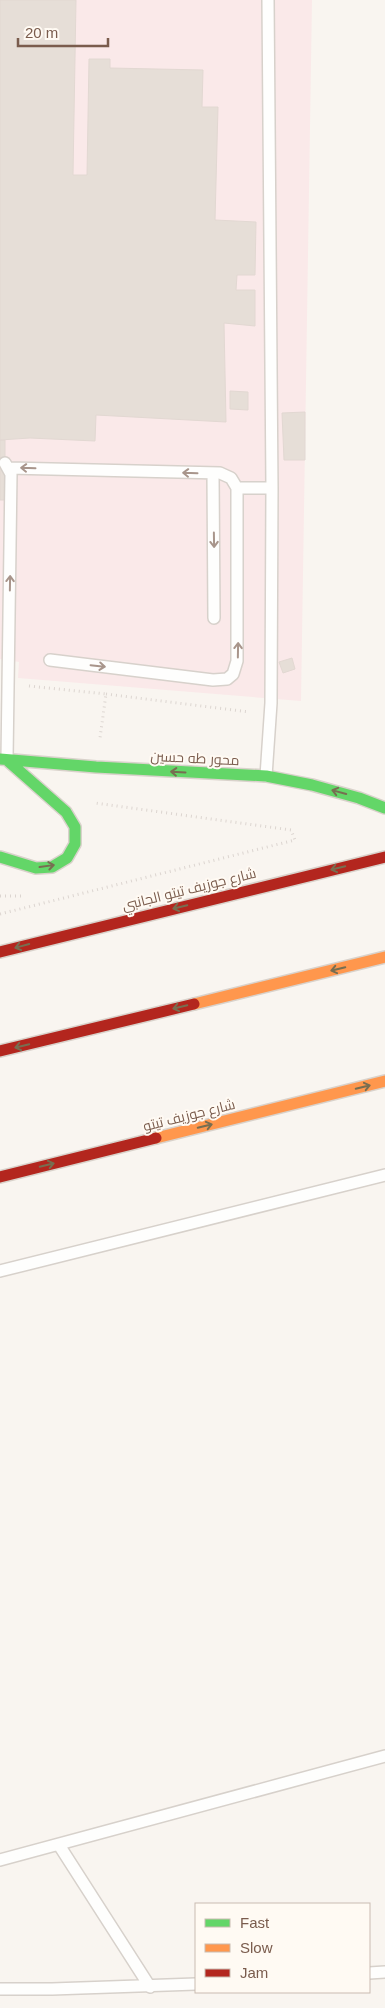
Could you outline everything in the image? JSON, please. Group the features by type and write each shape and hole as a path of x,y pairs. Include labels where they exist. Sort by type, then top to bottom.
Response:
{"main road":[{"name":"محور طه حسين","path":"4,760 96,768 266,776 312,785 359,798 385,808"},
{"path":"0,857 36,868 52,867 66,858 75,844 75,827 66,812 4,760"},
{"name":"شارع جوزيف تيتو الجانبي","path":"0,952 385,857"},
{"path":"0,1051 385,957"},
{"name":"شارع جوزيف تيتو","path":"0,1177 385,1081"}],"lane":[{"path":"266,776 271,714 272,488 268,0"},
{"path":"4,760 5,615 11,474 7,465 213,473 226,475 235,483 237,488 238,618 237,661 233,674 227,678 213,680 50,660"},
{"path":"213,473 214,618"},
{"path":"237,488 272,488"},
{"path":"0,1271 385,1175"},
{"path":"0,1860 385,1756"},
{"path":"59,1845 150,1987"},
{"path":"370,1973 385,1972"},
{"path":"0,1989 150,1987 195,1984"}],"path":[{"path":"106,694 271,714"},
{"path":"0,914 295,840 291,830 90,803"}],"shaded area":[{"path":"0,0 312,0 301,701 18,678 19,662 0,659"}],"building":[{"path":"0,0 76,0 73,175 87,175 89,59 110,59 110,68 203,70 202,107 218,107 215,220 256,222 255,275 237,275 236,290 255,290 255,326 224,323 226,422 96,415 95,441 30,438 0,440"},
{"path":"230,391 248,392 248,410 230,409"},
{"path":"305,412 305,460 284,460 282,413"},
{"path":"0,440 5,440 5,500 0,500"},
{"path":"292,658 295,669 283,673 279,662"}],"traffic: fast":[{"path":"0,759 96,767 266,776 312,785 359,798 385,808"},
{"path":"0,857 36,868 52,867 67,858 75,844 75,827 66,812 7,760"}],"traffic: slow":[{"path":"194,1004 385,957"},
{"path":"156,1138 385,1081"}],"traffic: jam":[{"path":"0,952 385,857"},
{"path":"0,1051 194,1004"},
{"path":"0,1177 156,1138"}]}
